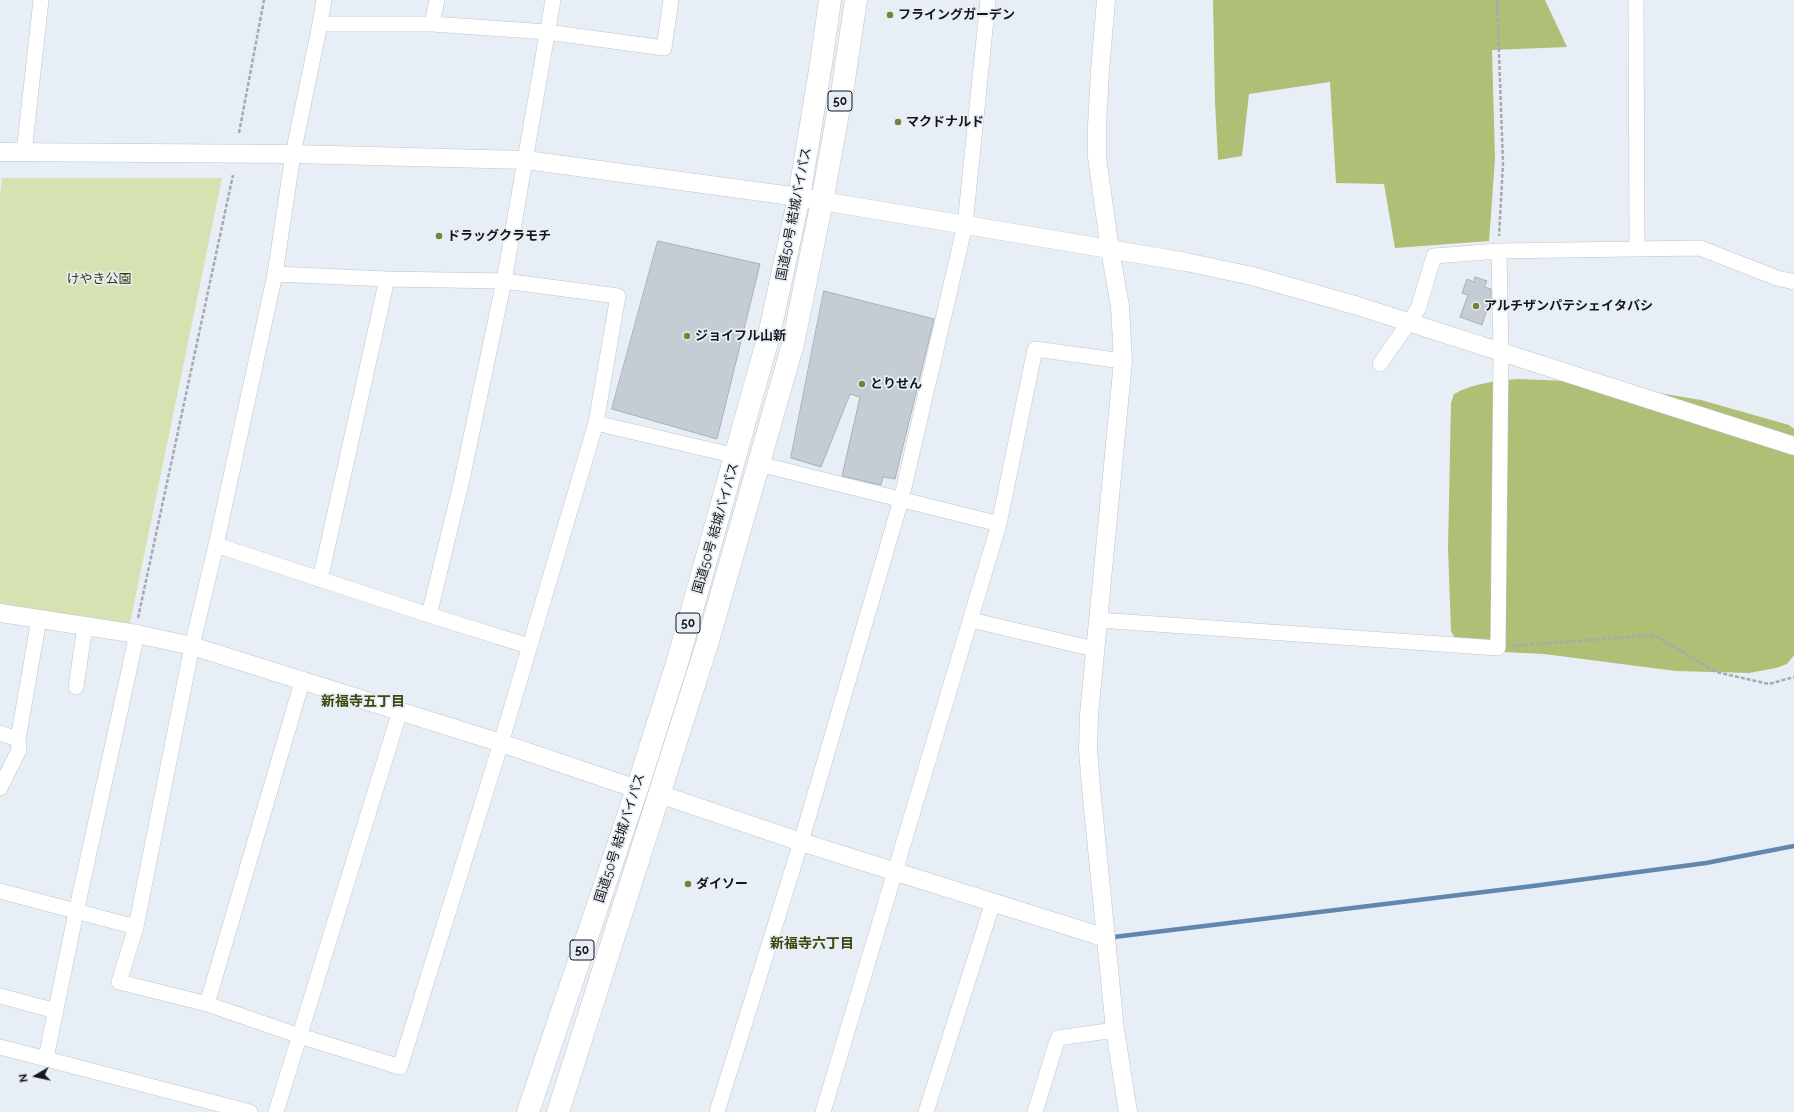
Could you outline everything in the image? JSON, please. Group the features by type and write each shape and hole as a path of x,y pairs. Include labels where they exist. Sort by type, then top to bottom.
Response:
{"highway":[{"name":"国道50号 結城バイパス","path":"528,1112 637,788 678,660 770,335 799,197 830,0"},
{"name":"国道50号 結城バイパス","path":"558,1112 708,641 793,344 822,201 843,86 856,0"}],"street":[{"path":"24,152 41,0"},
{"path":"275,274 504,281 618,296 596,423 501,743 400,1067 300,1036 207,1004 119,982 136,927 192,646 216,545 275,274 293,154 324,0"},
{"path":"432,24 437,0"},
{"path":"429,616 461,484 504,281 553,0"},
{"path":"320,24 432,24 547,32 664,48 671,0"},
{"path":"717,1112 801,842 901,500 965,225 988,0"},
{"path":"1106,0 1096,126 1097,157 1110,250 1120,306 1123,361 1094,649 1088,749 1115,1030 1128,1112"},
{"path":"1636,0 1637,248"},
{"path":"0,152 293,154 526,160 799,197 1186,262 1252,276 1351,304 1794,446"},
{"path":"1380,364 1418,309 1434,256 1499,251 1700,248 1777,278 1794,282"},
{"path":"1098,620 1498,648 1501,353 1499,251"},
{"path":"320,580 387,278"},
{"path":"823,1112 1000,524 1035,350 1123,361"},
{"path":"596,423 736,456"},
{"path":"759,464 1000,524"},
{"path":"216,545 429,616 529,646"},
{"path":"0,613 85,626 137,630 400,711 637,788"},
{"path":"0,788 19,750 18,739 40,619"},
{"path":"971,620 1094,649"},
{"path":"76,688 85,626"},
{"path":"46,1058 137,630"},
{"path":"207,1004 302,682"},
{"path":"276,1112 400,711"},
{"path":"0,733 18,739"},
{"path":"659,794 801,842 1106,938"},
{"path":"0,891 136,927"},
{"path":"926,1112 993,902"},
{"path":"0,996 56,1011"},
{"path":"1035,1112 1058,1038 1115,1030"},
{"path":"0,1047 46,1058 225,1109 250,1112"}],"path":[{"path":"239,133 264,0"},
{"path":"1497,0 1502,163 1499,251"},
{"path":"137,630 233,175"},
{"path":"1498,648 1654,635 1716,672 1769,684 1794,677"}],"green space":[{"path":"1213,0 1545,0 1567,47 1492,50 1495,159 1489,241 1395,248 1384,184 1336,183 1330,82 1249,94 1242,156 1218,160"},
{"name":"けやき公園","path":"2,178 222,178 129,628 0,608 0,195"},
{"path":"1518,379 1593,382 1701,400 1789,425 1794,429 1794,655 1787,664 1776,668 1749,673 1676,671 1544,654 1482,651 1455,639 1451,631 1448,549 1451,403 1454,394 1469,387"}],"building":[{"name":"ジョイフル山新","path":"658,241 760,264 717,439 612,409"},
{"name":"アルチザンパテシェイタバシ","path":"1475,277 1487,281 1484,287 1491,289 1491,297 1482,325 1460,317 1468,295 1462,293 1467,279 1474,282"},
{"name":"とりせん","path":"824,291 934,319 895,479 883,477 881,485 842,476 860,397 850,394 821,467 791,458"}],"waterway":[{"path":"1114,937 1533,886 1706,863 1794,846"}],"place":[{"name":"フライングガーデン","path":"890,15"},
{"name":"マクドナルド","path":"898,122"},
{"name":"ドラッグクラモチ","path":"439,236"},
{"name":"アルチザンパテシェイタバシ","path":"1476,306"},
{"name":"ジョイフル山新","path":"687,336"},
{"name":"とりせん","path":"862,384"},
{"name":"ダイソー","path":"688,884"}],"district":[{"name":"新福寺五丁目","path":"363,702"},
{"name":"新福寺六丁目","path":"812,944"}]}
